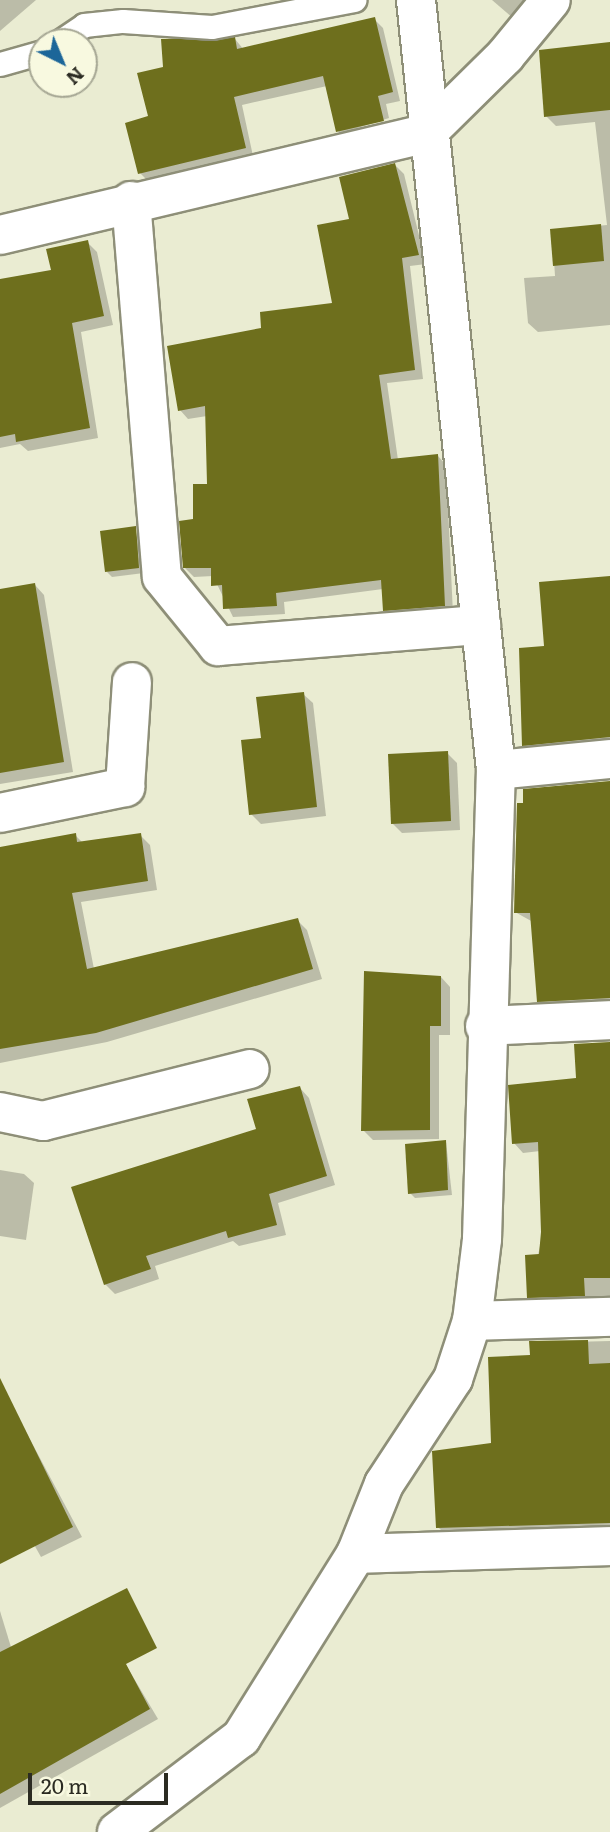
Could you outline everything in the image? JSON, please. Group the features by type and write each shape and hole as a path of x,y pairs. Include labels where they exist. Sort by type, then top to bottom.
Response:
{"street":[{"path":"117,1832 241,1738 356,1554 384,1484 453,1379 472,1321 482,1239 485,1026 496,770 427,133 416,0"},
{"path":"0,235 131,201 427,133 505,56 551,0"},
{"path":"131,201 162,577 218,646 481,625"},
{"path":"0,813 125,787 132,682"},
{"path":"496,770 610,760"},
{"path":"485,1026 610,1020"},
{"path":"0,1112 43,1121 250,1069"},
{"path":"472,1321 610,1317"},
{"path":"356,1554 610,1546"}],"lane":[{"path":"80,28 84,25 123,20 212,27 354,0"},
{"path":"0,64 28,56"}],"building":[{"path":"375,17 393,92 378,96 384,121 336,132 323,76 234,97 246,148 138,174 125,123 148,116 137,73 163,67 161,39 235,37 237,49"},
{"path":"610,42 610,110 544,117 539,50"},
{"path":"395,163 419,255 402,258 415,370 379,375 391,459 438,454 445,606 383,611 381,580 276,593 277,606 223,609 222,585 211,586 211,568 183,568 179,521 193,519 193,484 207,484 205,406 178,411 167,346 261,328 260,312 332,303 317,225 349,219 339,177"},
{"path":"601,224 604,261 553,266 550,229"},
{"path":"88,240 104,316 72,323 90,428 16,442 15,434 0,437 0,279 51,270 46,249"},
{"path":"136,526 139,568 105,572 100,531"},
{"path":"610,576 610,737 522,746 519,648 544,646 539,582"},
{"path":"35,583 64,762 0,773 0,589"},
{"path":"304,692 317,807 249,815 241,740 261,738 256,697"},
{"path":"448,751 451,821 391,824 388,754"},
{"path":"610,781 610,998 537,1002 530,913 514,913 517,803 523,803 523,789"},
{"path":"76,833 77,842 141,833 148,881 72,893 87,969 298,918 313,969 96,1033 0,1049 0,847"},
{"path":"364,971 441,976 441,1026 430,1026 430,1130 361,1131"},
{"path":"610,1042 610,1278 584,1278 585,1296 527,1298 525,1255 539,1254 541,1232 538,1142 512,1144 508,1085 576,1078 574,1044"},
{"path":"300,1086 327,1176 269,1194 277,1225 228,1238 226,1231 146,1256 151,1269 104,1285 71,1187 256,1129 247,1099"},
{"path":"446,1140 448,1190 408,1194 405,1144"},
{"path":"588,1340 589,1364 610,1363 610,1523 436,1528 432,1451 491,1443 488,1357 530,1355 529,1341"},
{"path":"0,1378 73,1527 0,1564"},
{"path":"127,1588 157,1648 126,1664 150,1709 0,1794 0,1652"}]}
